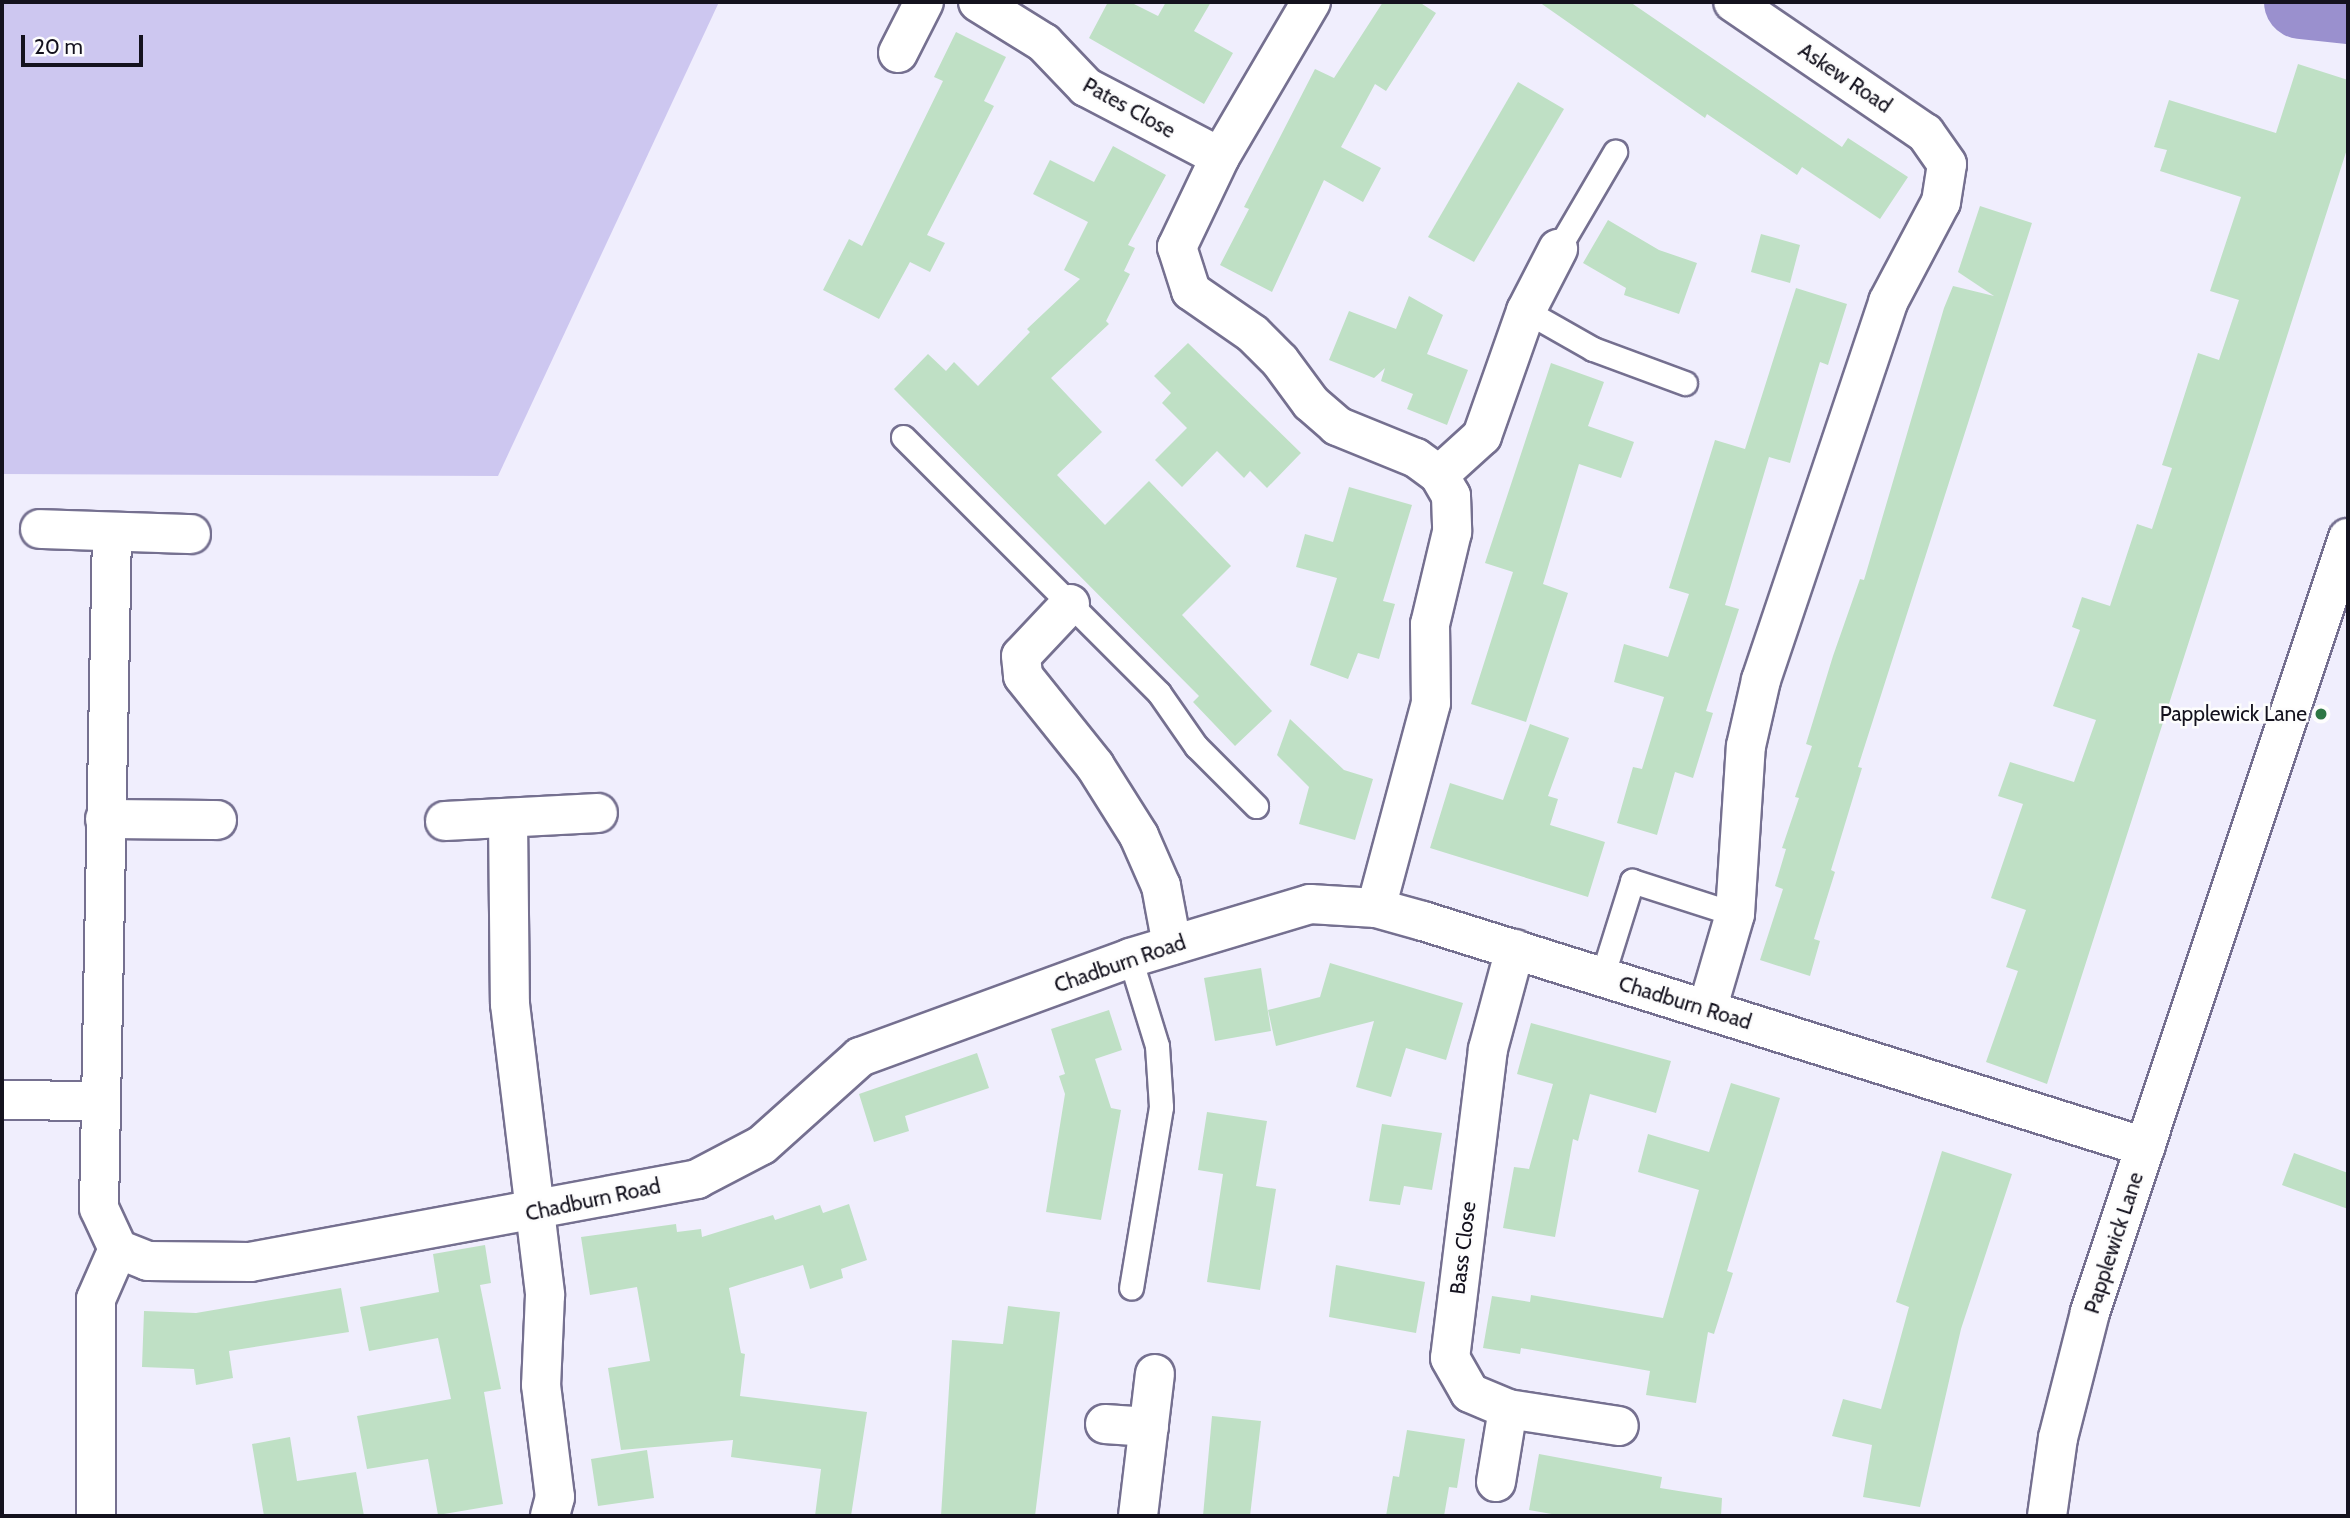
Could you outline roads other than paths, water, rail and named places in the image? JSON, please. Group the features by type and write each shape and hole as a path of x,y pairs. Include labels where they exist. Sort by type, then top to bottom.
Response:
{"street":[{"path":"898,52 924,2"},
{"name":"Pates Close","path":"978,2 1044,43 1086,87 1220,157"},
{"path":"1311,2 1220,157 1177,247 1191,291 1219,315 1253,334 1336,426 1416,458 1440,475 1451,496 1452,532 1430,624 1431,704 1376,908"},
{"name":"Askew Road","path":"1733,2 1925,134 1947,164 1941,202 1888,302 1761,680 1746,746 1735,914"},
{"path":"1440,475 1482,436 1526,311 1558,249"},
{"path":"40,529 191,534"},
{"path":"96,1516 96,1299 118,1249 99,1208 98,1101 112,532"},
{"name":"Papplewick Lane","path":"2047,1516 2058,1438 2090,1312 2348,538"},
{"path":"1070,604 1021,656 1023,676 1095,766 1139,836 1161,886 1172,946"},
{"path":"445,821 598,813"},
{"path":"508,818 510,1004 545,1295 541,1385 555,1497 550,1516"},
{"path":"105,819 218,820"},
{"name":"Chadburn Road","path":"118,1249 148,1261 250,1262 534,1212 697,1179 762,1145 860,1057 1130,958 1310,904 1376,908 1516,949 2145,1147"},
{"path":"1707,1010 1735,914"},
{"name":"Bass Close","path":"1516,949 1488,1049 1450,1358 1470,1393 1508,1409 1619,1426"},
{"path":"2,1100 98,1101"},
{"path":"1138,1516 1155,1374"},
{"path":"1496,1482 1508,1409"},
{"path":"1105,1424 1149,1427"}],"lane":[{"path":"1558,249 1615,152"},
{"path":"1526,311 1593,349 1685,383"},
{"path":"903,438 1159,693 1196,746 1256,806"},
{"path":"1602,977 1632,881 1735,914"},
{"path":"1130,958 1157,1046 1161,1107 1131,1288"}],"waterway":[{"path":"2301,2 2348,7"}],"place":[{"name":"Papplewick Lane","path":"2321,714"}]}
